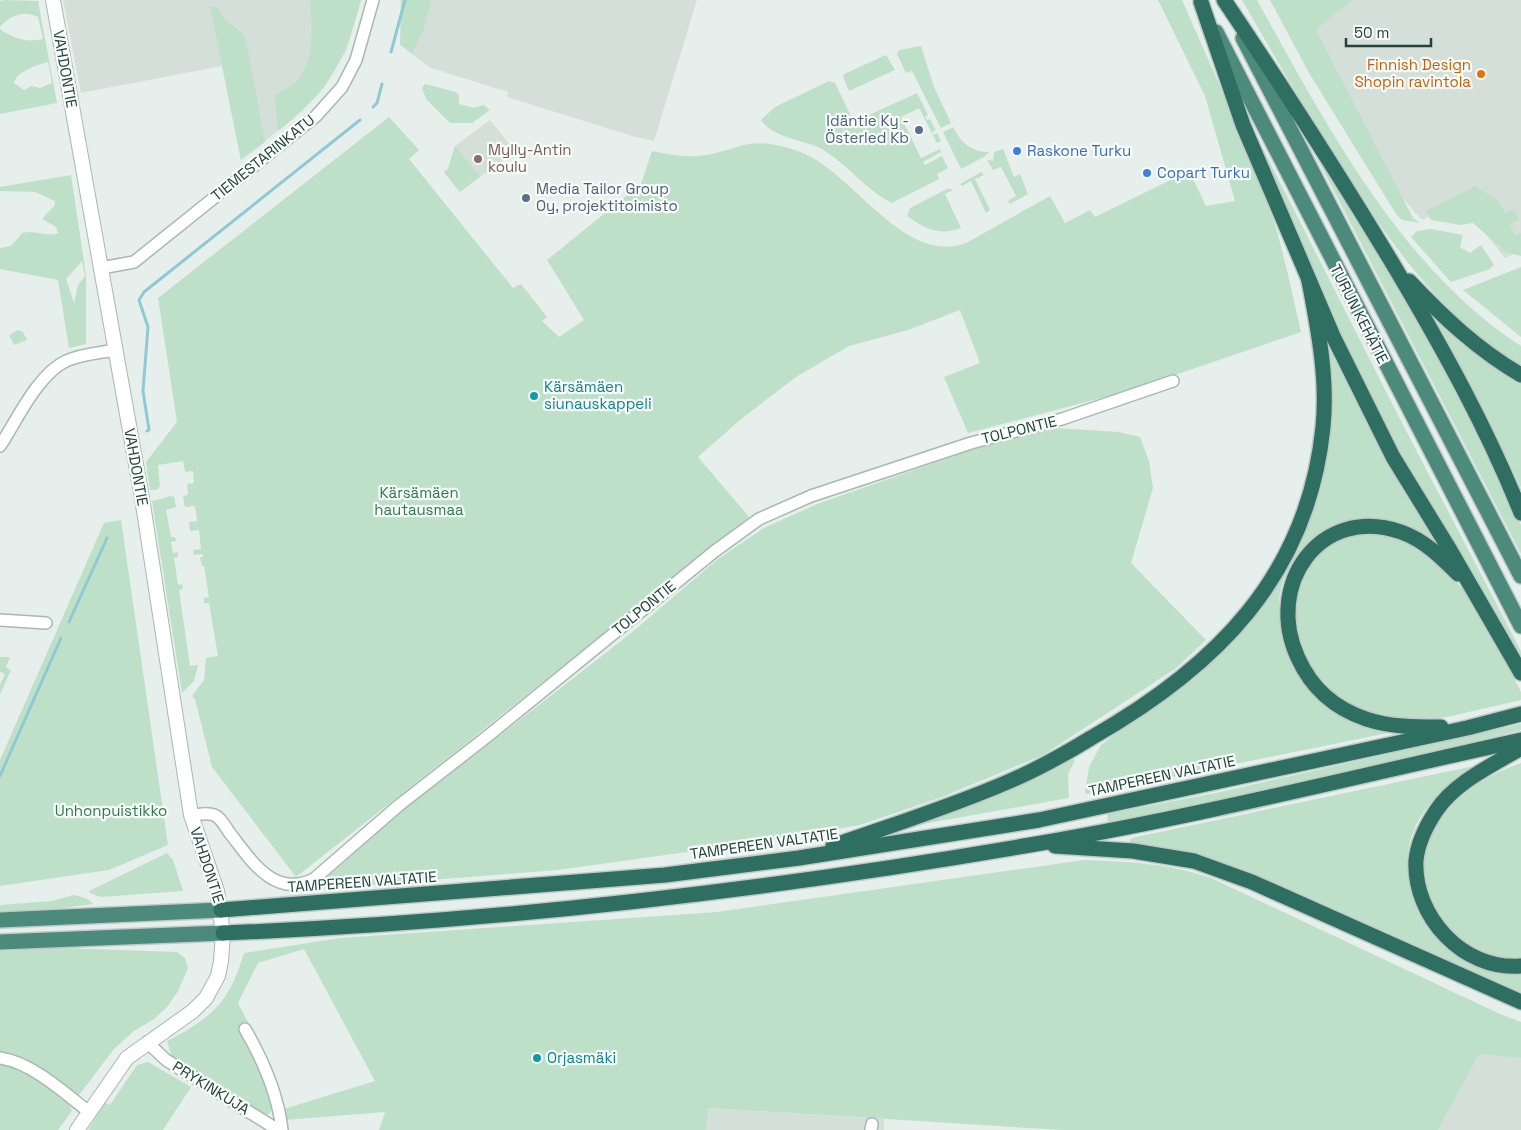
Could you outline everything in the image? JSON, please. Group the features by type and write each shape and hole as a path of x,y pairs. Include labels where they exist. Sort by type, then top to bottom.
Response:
{"highway":[{"path":"1224,0 1298,112 1392,263 1465,392 1508,479 1521,513"},
{"name":"TURUN KEHÄTIE","path":"1224,0 1521,576"},
{"path":"1200,1 1243,125 1308,282 1382,436 1521,673"},
{"name":"TURUN KEHÄTIE","path":"1200,1 1521,626"},
{"path":"1392,263 1449,322 1492,356 1521,374"},
{"path":"799,858 976,795 1051,762 1142,708 1189,673 1227,639 1251,610 1274,575 1294,536 1309,498 1318,463 1323,425 1324,386 1320,341 1308,282"},
{"path":"1467,728 1404,727 1385,724 1360,716 1337,705 1319,692 1305,676 1293,648 1286,607 1292,579 1311,551 1326,540 1339,534 1370,526 1402,532 1423,542 1444,560 1476,594"},
{"name":"TAMPEREEN VALTATIE","path":"0,920 221,910 665,875 799,858 1039,820 1467,728 1521,714"},
{"path":"0,942 223,933 511,914 806,881 1031,845 1158,820 1521,740"},
{"path":"1521,748 1465,783 1437,809 1422,834 1417,853 1416,868 1418,884 1424,902 1444,935 1466,952 1483,961 1506,966 1521,966"},
{"path":"1031,845 1133,851 1194,861 1252,882 1521,1002"}],"street":[{"name":"VAHDONTIE","path":"53,0 142,498 191,815 215,885 221,910 223,933 218,976 206,998 193,1011 147,1042 122,1064 78,1130"},
{"name":"TIEMESTARINKATU","path":"101,268 134,262 316,116 342,87 356,60 373,0"},
{"path":"0,446 51,369 66,360 115,350"},
{"name":"TOLPONTIE","path":"191,815 207,814 218,817 260,868 276,882 292,885 305,883 314,879 398,806 489,735 714,551 759,519 830,490 971,443 1062,419 1173,381"},
{"path":"0,620 46,623"},
{"path":"246,1029 269,1077 277,1103 280,1130"},
{"name":"PRYKINKUJA","path":"147,1042 166,1060 280,1130"},
{"path":"0,1058 17,1063 40,1076 90,1114"}],"shaded area":[{"path":"63,0 361,0 347,49 324,88 300,113 241,160 222,66 81,93"},
{"path":"421,0 697,0 654,141 632,136 507,97 508,92 431,68 407,51"},
{"path":"1309,0 1521,0 1521,251 1505,258 1460,202 1422,220 1411,208 1383,173 1295,13"},
{"name":"Mylly-Antin koulu","path":"490,120 515,151 460,192 444,172 448,169 455,146"},
{"path":"1479,1053 1521,1058 1521,1130 1438,1130"},
{"path":"707,1108 884,1119 884,1130 706,1130"}],"green space":[{"path":"310,0 361,0 348,41 333,74 311,102 278,131 275,96 298,80 310,53"},
{"path":"401,0 431,0 423,31 412,53 400,45"},
{"name":"Kärsämäen hautausmaa","path":"1158,0 1182,0 1234,120 1270,209 1285,261 1301,332 1128,391 968,433 944,377 980,363 960,310 908,330 849,346 796,377 740,420 698,457 749,517 296,877 212,767 195,699 192,696 204,680 206,658 218,656 209,603 204,603 204,598 209,597 204,566 202,566 200,557 203,557 202,554 194,555 193,550 201,549 199,530 190,531 189,522 197,521 195,506 185,507 183,497 188,494 187,484 194,483 193,471 185,472 183,461 158,465 160,486 157,490 150,490 146,462 177,422 158,298 389,117 419,150 409,159 513,288 521,284 547,317 542,321 559,337 584,320 547,260 641,184 652,151 691,156 710,154 757,143 789,148 811,157 829,169 885,218 904,232 924,242 945,247 966,243 1050,196 1065,223 1090,210 1095,217 1189,171 1206,206 1235,201 1205,96"},
{"path":"1242,0 1257,0 1339,143 1403,235 1439,277 1478,314 1521,346 1521,365 1469,327 1425,283 1405,259 1386,234 1336,158"},
{"path":"1270,0 1352,0 1316,30 1413,218 1420,223 1402,220 1396,214 1309,73"},
{"path":"0,1 38,1 57,103 0,114 0,29 20,39 43,39 38,17 33,15 18,15 8,19 0,27","holes":["48,62 52,83 40,88 32,86 24,90 14,83 23,72"]},
{"path":"210,6 217,7 225,19 243,34 247,45 265,142 241,160"},
{"path":"921,46 934,87 951,123 941,128 912,71 906,73 897,54 899,50"},
{"path":"886,55 895,70 849,91 843,77 844,74"},
{"path":"829,81 835,83 854,122 917,93 928,115 925,117 927,120 930,119 936,130 932,132 934,135 937,133 941,141 937,143 919,108 901,117 921,158 940,149 941,152 923,162 925,165 942,156 948,168 937,174 939,179 892,203 874,192 822,149 773,131 761,120 775,107"},
{"path":"425,84 456,92 459,96 459,104 474,108 483,105 490,110 472,123 450,123 426,99 422,88"},
{"path":"1249,121 1399,417 1521,651 1521,660 1383,427 1330,314"},
{"path":"953,127 967,145 983,152 989,152 984,157 961,169 943,132"},
{"path":"1301,127 1391,273 1457,388 1521,525 1521,554"},
{"path":"455,146 480,176 460,192 444,172 448,169"},
{"path":"1003,149 1014,177 1020,174 1028,194 1010,204 1008,201 1016,196 1001,167 993,170 987,160 993,161 994,152"},
{"path":"981,172 984,175 975,179 990,210 986,213 971,181 962,186 960,184"},
{"path":"71,175 86,275 86,344 69,348 58,280 0,269 0,248 11,246 22,233 31,232 50,235 58,233 56,227 42,219 55,205 55,201 35,192 0,191 0,187","holes":["82,261 85,276 78,285 74,303 66,279"]},
{"path":"1475,186 1498,201 1505,213 1514,209 1519,220 1510,224 1515,236 1521,233 1521,256 1506,252 1473,223 1460,225 1431,220 1426,211"},
{"path":"949,188 953,190 945,194 961,228 946,231 933,230 926,228 907,216 910,208"},
{"path":"1431,229 1463,235 1460,247 1470,253 1481,245 1494,265 1490,269 1451,282 1411,237 1417,231"},
{"path":"1521,267 1521,337 1463,290"},
{"path":"1423,304 1521,379 1521,488 1482,406"},
{"path":"18,330 23,332 27,340 14,345 9,335"},
{"path":"1326,337 1386,460 1443,551 1427,538 1410,528 1392,522 1371,520 1321,543 1297,558 1286,574 1280,593 1279,613 1282,634 1288,655 1298,674 1309,691 1323,704 1348,717 1393,732 1087,794 1085,792 1089,767 1101,745 1216,654 1310,510"},
{"path":"1055,428 1119,432 1140,437 1149,461 1153,488 1131,563 1206,640 1175,669 1043,755 942,797 860,825 765,841 558,870 304,890 304,887 315,884 338,868 386,824 630,634 718,559 764,528 817,504 971,450"},
{"path":"171,496 174,497 176,507 166,510 171,537 175,537 176,541 171,542 173,553 178,552 178,557 174,558 178,585 182,584 183,589 179,590 190,666 198,665 194,681 182,693 152,501"},
{"name":"Unhonpuistikko","path":"121,520 168,845 109,870 0,886 0,760 104,523"},
{"path":"1384,534 1409,542 1428,554 1446,570 1461,588 1476,608 1500,651 1521,692 1521,700 1447,717 1410,721 1374,715 1355,708 1339,698 1323,684 1309,666 1292,620 1300,575 1322,549 1344,537"},
{"path":"0,657 10,657 6,667 11,670 0,695 0,685 5,674 0,672"},
{"path":"1521,724 1521,730 1418,755 1108,822 1107,814 1216,793"},
{"path":"1070,757 1075,760 1068,774 1069,798 906,827"},
{"path":"1521,763 1521,958 1513,959 1484,953 1453,934 1444,924 1430,901 1424,877 1424,854 1431,833 1444,814 1460,798 1479,783"},
{"path":"1479,765 1437,796 1418,821 1409,848 1408,875 1414,901 1427,926 1445,946 1468,962 1493,971 1521,973 1521,995 1227,864 1198,855 1130,845 1130,839 1136,837"},
{"path":"167,853 173,860 183,891 101,897 90,893 89,891"},
{"path":"1084,860 1164,866 1211,878 1500,1014 1521,1022 1521,1058 1479,1054 1438,1130 1062,1130 708,1108 706,1130 379,1130 385,1112 285,1120 284,1109 375,1081 304,949 258,963 238,1003 249,1024 240,1028 260,1066 273,1108 269,1114 265,1115 172,1058 167,1041 208,1016 217,1007 232,984 244,953 340,938 717,912"},
{"path":"74,895 88,899 93,904 42,911 0,913 0,905 51,901"},
{"path":"63,948 177,952 185,958 188,968 178,991 167,1007 154,1019 134,1031 114,1049 79,1095 25,1059 0,1053 0,951"},
{"path":"0,1062 41,1081 61,1095 68,1103 72,1111 58,1130 0,1130"},
{"path":"148,1062 191,1087 163,1130 88,1130 105,1103 110,1105 137,1065"}],"waterway":[{"path":"391,52 405,0"},
{"path":"373,107 377,103 382,84"},
{"path":"147,431 149,430 143,391 148,327 139,300 144,292 360,120"},
{"path":"69,622 107,538"},
{"path":"0,776 61,638"}],"place":[{"name":"Finnish Design Shopin ravintola","path":"1481,74"},
{"name":"Idäntie Ky - Österled Kb","path":"919,130"},
{"name":"Raskone Turku","path":"1017,151"},
{"name":"Mylly-Antin koulu","path":"478,159"},
{"name":"Copart Turku","path":"1147,173"},
{"name":"Media Tailor Group Oy, projektitoimisto","path":"526,198"},
{"name":"Kärsämäen siunauskappeli","path":"534,396"},
{"name":"Orjasmäki","path":"537,1058"}]}
